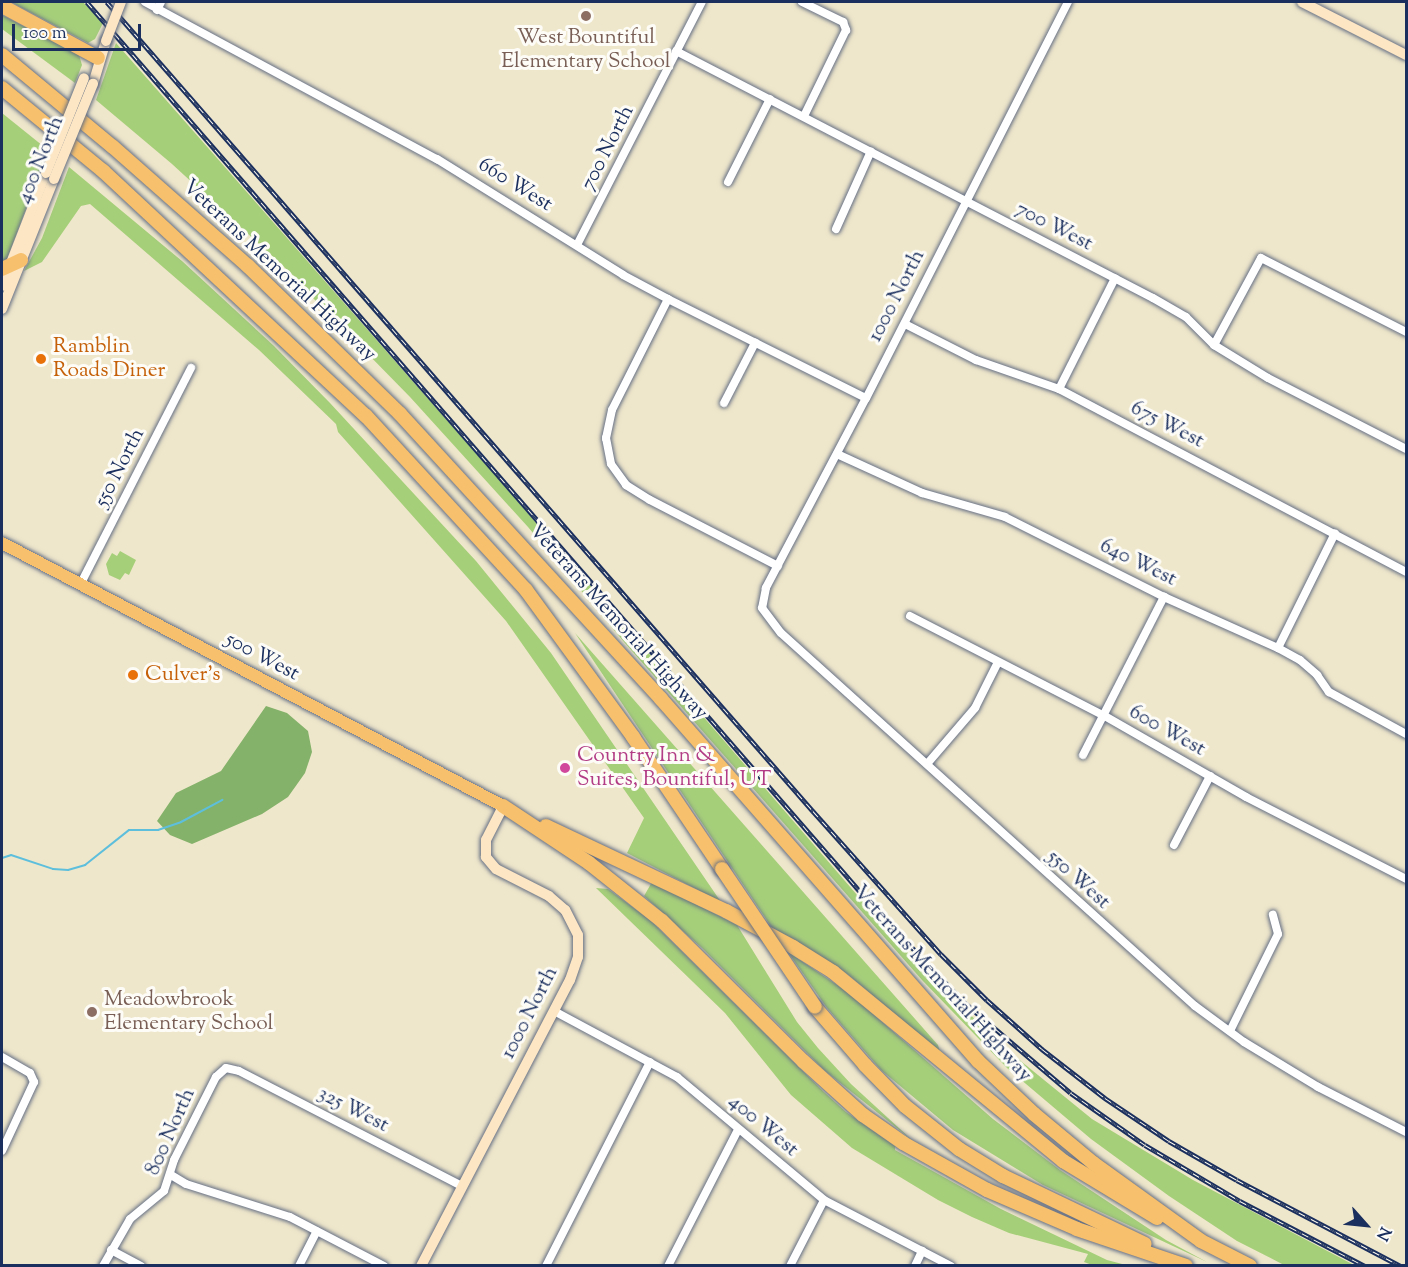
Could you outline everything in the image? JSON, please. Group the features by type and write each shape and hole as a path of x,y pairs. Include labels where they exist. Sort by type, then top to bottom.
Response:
{"highway":[{"path":"2,6 99,58"},
{"name":"Veterans Memorial Highway","path":"2,55 113,147 248,266 400,414 661,699 978,1061 1034,1114 1093,1163 1202,1241 1250,1266"},
{"path":"2,88 103,171 382,434 526,590 633,737 815,1007 865,1065 905,1106 959,1149 1003,1176 1188,1266"},
{"path":"503,806 696,896 793,946 867,998 950,1071 1063,1161 1140,1209 1202,1241"},
{"path":"503,806 589,863 662,921 802,1061 863,1115 903,1143 957,1175 1027,1208 1077,1229 1188,1266"}],"main road":[{"name":"500 West","path":"2,543 503,806"}],"street":[{"name":"400 North","path":"2,286 121,2"},
{"name":"660 West","path":"145,2 437,159 668,299 866,398"},
{"path":"157,10 161,2"},
{"name":"700 North","path":"577,245 702,2"},
{"path":"802,2 846,25 845,34 804,116"},
{"name":"1000 North","path":"762,608 766,588 866,398 1068,2"},
{"path":"1302,2 1407,55"},
{"name":"700 West","path":"676,51 1116,278 1186,317 1214,345 1268,378 1407,449"},
{"path":"728,182 770,99"},
{"path":"836,229 871,152"},
{"path":"1214,345 1261,258 1407,332"},
{"name":"400 North","path":"2,309 11,265"},
{"path":"1059,389 1116,278"},
{"path":"668,299 612,410 606,438 611,464 626,485 650,500 778,566"},
{"name":"675 West","path":"904,324 976,360 1059,389 1407,572"},
{"path":"724,403 755,343"},
{"name":"550 North","path":"80,585 191,368"},
{"name":"640 West","path":"837,453 922,493 1005,517 1164,597 1278,648 1300,660 1317,675 1329,692 1407,734"},
{"path":"1278,648 1335,533"},
{"path":"1083,755 1164,597"},
{"name":"550 West","path":"762,608 781,633 1095,919 1195,1006 1318,1087 1407,1132"},
{"name":"600 West","path":"910,616 1103,715 1210,776 1407,879"},
{"path":"927,764 975,708 998,662"},
{"path":"1174,845 1210,776"},
{"name":"1000 North","path":"421,1266 576,965 578,935 573,922 560,904 496,869 486,857 486,840 503,806"},
{"path":"1230,1031 1278,934 1274,915"},
{"name":"400 West","path":"554,1011 677,1077 824,1200 951,1266"},
{"path":"2,1057 27,1071 34,1078 31,1093 2,1151"},
{"path":"546,1266 650,1062"},
{"name":"325 West","path":"226,1068 239,1071 462,1186"},
{"name":"800 North","path":"103,1266 133,1215 164,1191 174,1160 216,1077 226,1068"},
{"path":"668,1266 738,1130"},
{"path":"171,1175 186,1184 282,1214 384,1266"},
{"path":"790,1266 824,1200"},
{"path":"299,1266 317,1231"},
{"path":"111,1250 141,1266"},
{"path":"915,1266 922,1251"}],"green space":[{"path":"11,2 83,2 103,23 95,39 88,43"},
{"path":"2,15 79,55 82,65 75,83 2,29"},
{"path":"116,43 495,475 895,939 943,990 1022,1062 1092,1119 1193,1180 1354,1265 1284,1265 1237,1241 1169,1196 1091,1139 1007,1068 922,980 624,642 528,527 410,397 312,297 308,289 172,164 96,100"},
{"path":"2,113 48,150 7,259 2,263"},
{"path":"69,167 182,261 274,346 476,561 551,653 721,902 627,853 644,818 506,621 338,432 336,424 259,350 90,204 81,206 42,262 24,271 42,238"},
{"path":"120,551 136,560 129,575 125,573 120,580 109,575 106,564 112,553 117,556"},
{"path":"575,633 938,1045 940,1052 846,973 772,928"},
{"path":"266,706 287,713 308,731 312,752 305,773 288,797 262,814 192,844 170,835 157,821 176,793 221,771"},
{"path":"652,882 737,925 797,1022 818,1048 851,1084 912,1140 824,1070 702,948 644,896"},
{"path":"596,888 608,889 650,920 824,1092 846,1112 895,1146 895,1150 1001,1209 1107,1260 1126,1265 1092,1265 1084,1262 1088,1254 1009,1233 938,1200 852,1148 791,1095 725,1013"},
{"path":"788,952 849,993 993,1119 1060,1170 1166,1240 1207,1262 1043,1185 953,1130 881,1070 827,1008"}],"waterway":[{"path":"2,858 11,855 53,869 68,870 85,865 129,830 158,830 181,822 222,800"}],"railway":[{"path":"87,2 871,904 964,1002 1071,1093 1145,1145 1240,1201 1365,1266"},
{"path":"107,2 813,811 941,954 987,1000 1042,1049 1105,1098 1169,1141 1237,1180 1401,1266"}],"place":[{"name":"West Bountiful Elementary School","path":"586,16"},
{"name":"Ramblin Roads Diner","path":"41,359"},
{"name":"Culver's","path":"133,675"},
{"name":"Country Inn & Suites, Bountiful, UT","path":"565,768"},
{"name":"Meadowbrook Elementary School","path":"92,1012"}]}
